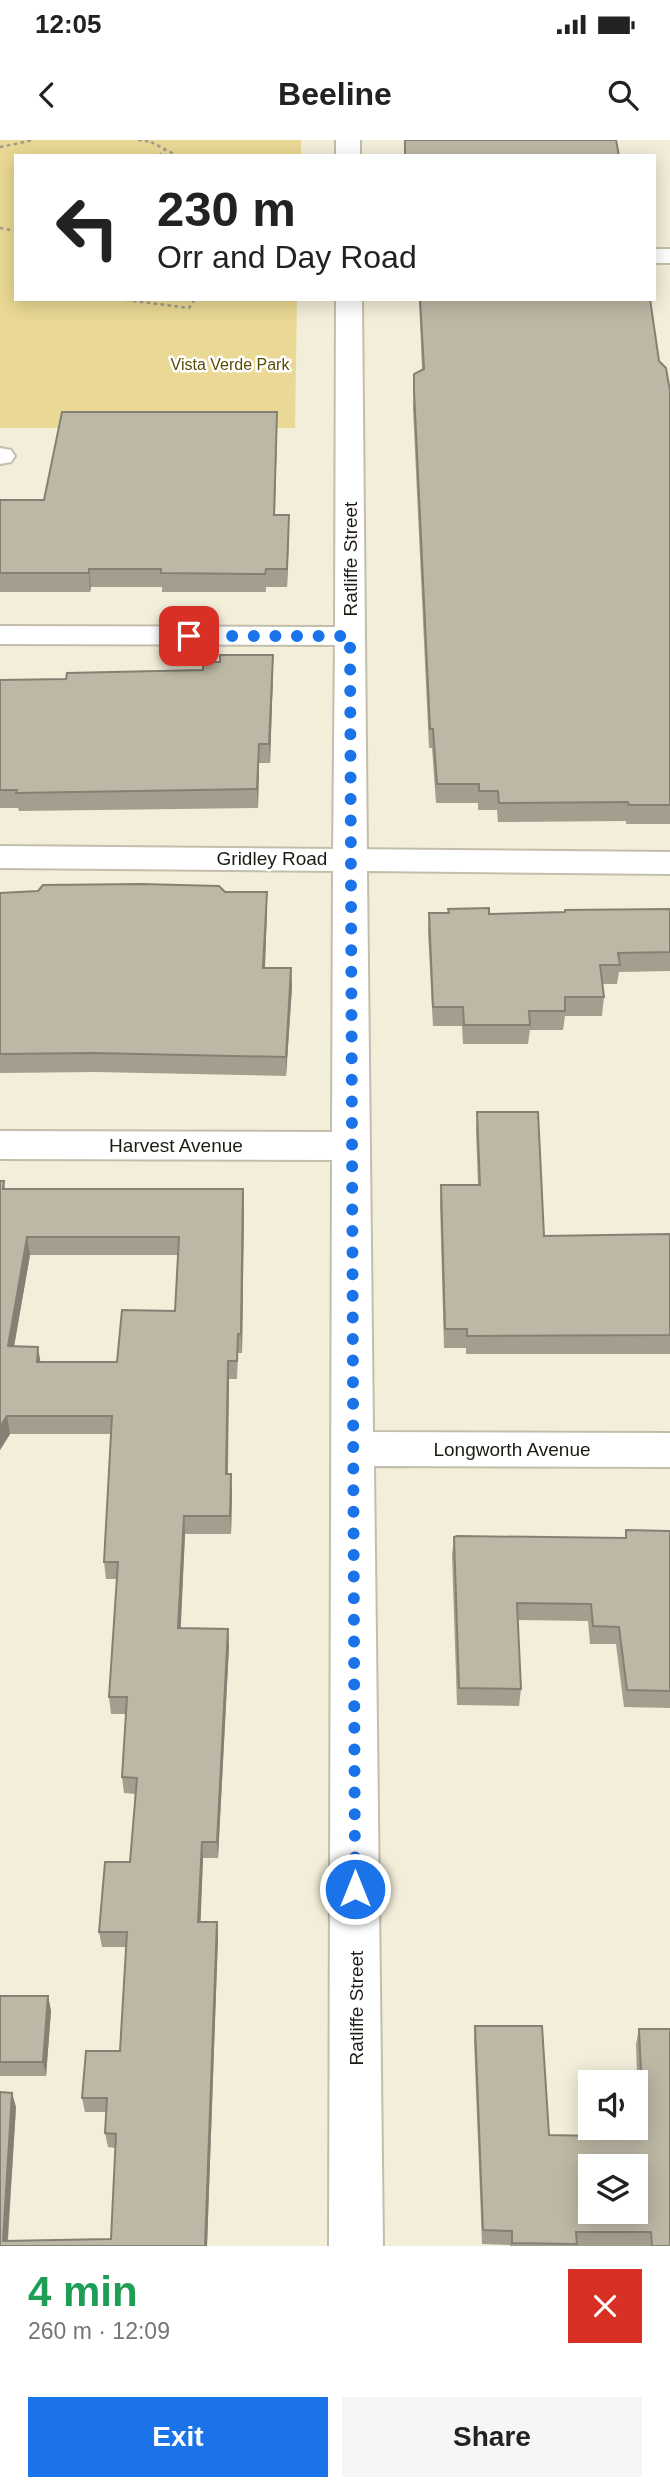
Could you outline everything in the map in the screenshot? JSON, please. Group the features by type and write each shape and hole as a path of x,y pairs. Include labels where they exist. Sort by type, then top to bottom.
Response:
{"street":[{"name":"Ratliffe Street","path":"349,301 356,2246"},
{"path":"0,635 350,636"},
{"name":"Gridley Road","path":"0,857 351,858 410,862 670,863"},
{"name":"Harvest Avenue","path":"0,1145 352,1146"},
{"name":"Longworth Avenue","path":"354,1449 670,1450"}],"path":[{"path":"0,147 34,140"},
{"path":"138,140 151,141 174,154"},
{"path":"160,154 164,149"},
{"path":"135,301 189,308 194,301"}],"green space":[{"name":"Vista Verde Park","path":"0,140 301,140 301,154 14,154 14,301 297,301 295,428 0,428"}],"building":[{"path":"405,140 616,140 619,154 405,154"},
{"path":"420,301 650,301 659,361 666,368 670,391 670,805 629,805 628,802 499,803 498,791 479,791 479,784 437,784 433,729 430,729 414,390 414,374 424,369"},
{"path":"62,412 277,412 274,515 289,515 287,569 266,569 265,574 161,573 161,569 89,569 89,573 0,573 0,500 44,500"},
{"path":"220,655 273,655 269,744 259,744 257,789 16,793 17,790 0,790 0,680 66,679 67,673 203,670 203,662 220,662"},
{"path":"43,885 219,886 225,892 267,892 263,968 291,968 286,1057 0,1054 0,893 38,891"},
{"path":"489,908 489,914 670,909 670,952 618,953 620,965 600,965 604,997 565,997 565,1011 529,1011 530,1025 464,1025 463,1007 433,1007 429,913 449,913 448,909"},
{"path":"477,1112 538,1112 544,1236 670,1234 670,1335 467,1336 467,1329 445,1329 441,1185 480,1185"},
{"path":"0,1181 4,1181 3,1189 243,1189 241,1334 238,1334 237,1361 228,1361 226,1474 231,1474 230,1516 184,1516 178,1628 228,1629 217,1842 202,1842 198,1922 217,1922 205,2246 0,2246 0,2092 12,2093 3,2241 111,2239 116,2134 105,2133 107,2098 82,2098 86,2051 120,2051 127,1932 99,1932 105,1862 130,1862 137,1778 122,1777 127,1697 109,1697 118,1562 104,1562 112,1416 7,1416 0,1427","holes":["27,1237 179,1237 175,1311 122,1310 117,1362 37,1362 38,1347 8,1346"]},
{"path":"626,1530 670,1531 670,1691 627,1690 619,1627 593,1626 591,1604 517,1603 521,1689 459,1688 454,1537 626,1538"},
{"path":"0,1996 48,1996 43,2062 0,2062"},
{"path":"475,2026 542,2026 549,2135 578,2136 578,2140 648,2140 648,2070 641,2070 639,2029 670,2029 670,2246 652,2246 651,2232 576,2232 577,2244 512,2243 512,2231 483,2230"}],"route":[{"path":"189,636 350,636 355,1889"}]}
